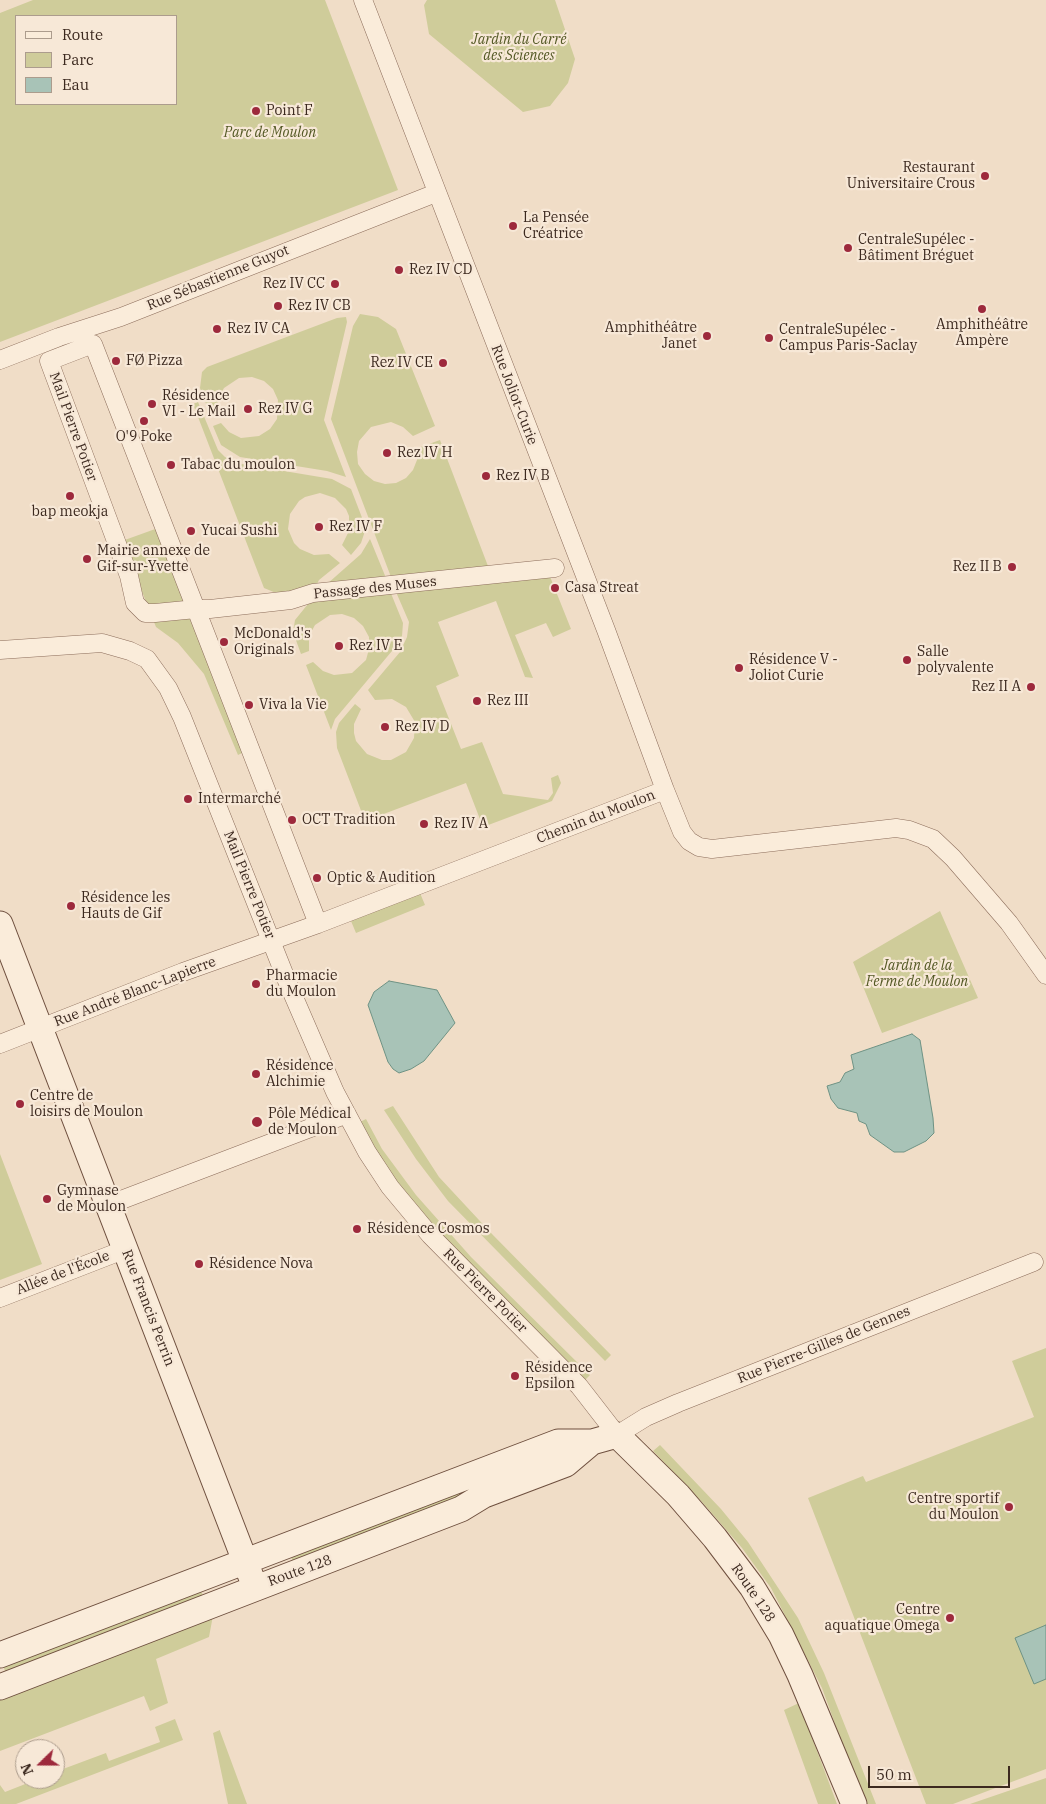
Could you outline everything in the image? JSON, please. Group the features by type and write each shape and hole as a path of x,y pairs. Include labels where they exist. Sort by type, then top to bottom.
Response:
{"main road":[{"name":"Rue Francis Perrin","path":"0,924 42,1028 255,1587"},
{"name":"Route 128","path":"0,1655 558,1442 592,1442 617,1435 678,1495 715,1538 752,1587 781,1635 800,1674 854,1804"},
{"name":"Route 128","path":"0,1687 255,1587 461,1510 484,1495 566,1464 592,1442"}],"street":[{"name":"Rue Joliot-Curie","path":"363,0 606,630 665,790"},
{"name":"Rue Sébastienne Guyot","path":"0,360 121,317 436,193"},
{"name":"Mail Pierre Potier","path":"190,610 145,613 136,603 129,576 48,360 93,344 190,610 318,924"},
{"name":"Passage des Muses","path":"190,610 291,600 323,592 555,568"},
{"name":"Mail Pierre Potier","path":"0,650 102,643 130,651 147,659 168,688 182,717 271,941 347,1114"},
{"name":"Chemin du Moulon","path":"271,941 665,790 682,832 689,842 699,847 712,849 896,828 909,830 934,839 976,882 1046,975"},
{"name":"Rue André Blanc-Lapierre","path":"0,1044 183,972 271,941"},
{"path":"108,1205 347,1114"},
{"name":"Rue Pierre Potier","path":"347,1114 367,1152 406,1207 450,1257 579,1386 617,1435"},
{"name":"Allée de l'École","path":"0,1298 126,1249"},
{"name":"Rue Pierre-Gilles de Gennes","path":"617,1435 646,1417 678,1403 1034,1262"}],"green space":[{"name":"Parc de Moulon","path":"33,0 325,0 398,190 0,342 0,13"},
{"name":"Jardin du Carré des Sciences","path":"427,0 555,0 575,59 568,83 550,106 523,112 429,34 424,5"},
{"path":"360,314 378,317 396,329 435,426 413,436 403,427 391,422 371,427 359,441 357,452 358,464 365,474 374,481 385,484 396,483 406,478 413,470 417,460 418,448 440,440 491,574 391,577 331,419 353,326"},
{"path":"346,317 347,322 324,420 346,477 327,471 240,457 221,445 213,426 221,423 229,432 241,438 259,436 270,429 277,419 278,400 273,389 264,381 252,377 239,378 224,388 218,399 217,411 210,414 200,388 202,372 207,367 337,318"},
{"path":"198,402 218,450 225,457 242,464 332,479 351,489 366,528 361,543 351,555 342,545 349,531 349,516 346,509 335,498 320,493 305,497 299,501 290,514 288,529 294,543 300,549 314,555 329,554 340,563 319,580 316,586 281,595 264,588 193,404"},
{"path":"158,528 244,752 238,755 204,674 178,643 156,627 122,541"},
{"path":"370,539 386,578 327,584 361,554"},
{"path":"549,574 571,629 553,637 546,623 515,635 533,678 525,677 496,601 438,622 459,676 436,686 461,749 482,742 503,794 548,800 553,793 551,778 558,775 561,783 552,801 483,827 466,783 365,821 337,748 336,732 339,723 355,704 361,709 354,724 354,733 356,741 367,754 382,760 391,760 406,752 414,738 415,722 406,707 392,699 375,700 368,690 400,652 407,637 409,622 396,592"},
{"path":"390,591 403,623 402,636 397,645 335,719 331,730 306,665 313,662 323,671 334,675 352,673 366,660 369,649 369,637 363,626 354,618 342,614 330,615 315,625 309,636 309,651 301,654 293,632 295,620 312,599"},
{"path":"420,893 425,905 356,933 351,921"},
{"name":"Jardin de la Ferme de Moulon","path":"940,911 978,998 882,1033 853,962"},
{"path":"393,1106 439,1177 611,1355 605,1361 448,1201 416,1159 384,1110"},
{"path":"366,1119 382,1149 416,1195 471,1257 590,1375 584,1381 465,1263 393,1179 358,1123"},
{"path":"0,1154 42,1264 0,1280"},
{"name":"Centre aquatique Omega","path":"1046,1348 1046,1769 953,1804 926,1804 808,1498 863,1476 866,1482 1034,1417 1012,1361"},
{"path":"660,1445 721,1509 748,1542 798,1618 824,1673 876,1804 864,1804 822,1688 771,1588 742,1548 702,1502 653,1451"},
{"path":"553,1456 295,1567 289,1552"},
{"path":"199,1586 205,1601 7,1677 2,1662"},
{"path":"214,1610 209,1637 156,1659 168,1703 150,1711 144,1696 31,1739 15,1739 15,1745 0,1751 0,1692"},
{"path":"799,1703 837,1804 818,1804 784,1710"},
{"path":"175,1719 183,1740 65,1785 65,1768 106,1753 109,1761 160,1742 155,1727"},
{"path":"220,1730 247,1804 228,1804 213,1733"},
{"path":"1046,1778 1046,1804 970,1804"},
{"path":"0,1785 5,1792 15,1788 55,1789 16,1804 0,1804"}],"water":[{"path":"389,981 437,990 455,1023 424,1061 411,1069 399,1073 388,1062 368,1005 374,992"},
{"path":"912,1034 920,1040 934,1133 926,1141 904,1152 894,1152 870,1135 866,1124 859,1121 857,1113 838,1108 831,1099 827,1086 840,1082 845,1073 854,1069 851,1055"},
{"path":"1046,1625 1046,1679 1034,1684 1015,1638"}],"place":[{"name":"Point F","path":"256,111"},
{"name":"Restaurant Universitaire Crous","path":"985,176"},
{"name":"La Pensée Créatrice","path":"513,226"},
{"name":"CentraleSupélec - Bâtiment Bréguet","path":"848,248"},
{"name":"Rez IV CD","path":"399,270"},
{"name":"Rez IV CC","path":"335,284"},
{"name":"Rez IV CB","path":"278,306"},
{"name":"Amphithéâtre Ampère","path":"982,309"},
{"name":"Rez IV CA","path":"217,329"},
{"name":"Amphithéâtre Janet","path":"707,336"},
{"name":"CentraleSupélec - Campus Paris-Saclay","path":"769,338"},
{"name":"FØ Pizza","path":"116,361"},
{"name":"Rez IV CE","path":"443,363"},
{"name":"Résidence VI - Le Mail","path":"152,404"},
{"name":"Rez IV G","path":"248,409"},
{"name":"O'9 Poke","path":"144,421"},
{"name":"Rez IV H","path":"387,453"},
{"name":"Tabac du moulon","path":"171,465"},
{"name":"Rez IV B","path":"486,476"},
{"name":"bap meokja","path":"70,496"},
{"name":"Rez IV F","path":"319,527"},
{"name":"Yucai Sushi","path":"191,531"},
{"name":"Mairie annexe de Gif-sur-Yvette","path":"87,559"},
{"name":"Rez II B","path":"1012,567"},
{"name":"Casa Streat","path":"555,588"},
{"name":"McDonald's Originals","path":"224,642"},
{"name":"Rez IV E","path":"339,646"},
{"name":"Salle polyvalente","path":"907,660"},
{"name":"Résidence V - Joliot Curie","path":"739,668"},
{"name":"Rez II A","path":"1031,687"},
{"name":"Rez III","path":"477,701"},
{"name":"Viva la Vie","path":"249,705"},
{"name":"Rez IV D","path":"385,727"},
{"name":"Intermarché","path":"188,799"},
{"name":"OCT Tradition","path":"292,820"},
{"name":"Rez IV A","path":"424,824"},
{"name":"Optic & Audition","path":"317,878"},
{"name":"Résidence les Hauts de Gif","path":"71,906"},
{"name":"Pharmacie du Moulon","path":"256,984"},
{"name":"Résidence Alchimie","path":"256,1074"},
{"name":"Centre de loisirs de Moulon","path":"20,1104"},
{"name":"Pôle Médical de Moulon","path":"257,1122"},
{"name":"Gymnase de Moulon","path":"47,1199"},
{"name":"Résidence Cosmos","path":"357,1229"},
{"name":"Résidence Nova","path":"199,1264"},
{"name":"Résidence Epsilon","path":"515,1376"},
{"name":"Centre sportif du Moulon","path":"1009,1507"},
{"name":"Centre aquatique Omega","path":"950,1618"}]}
